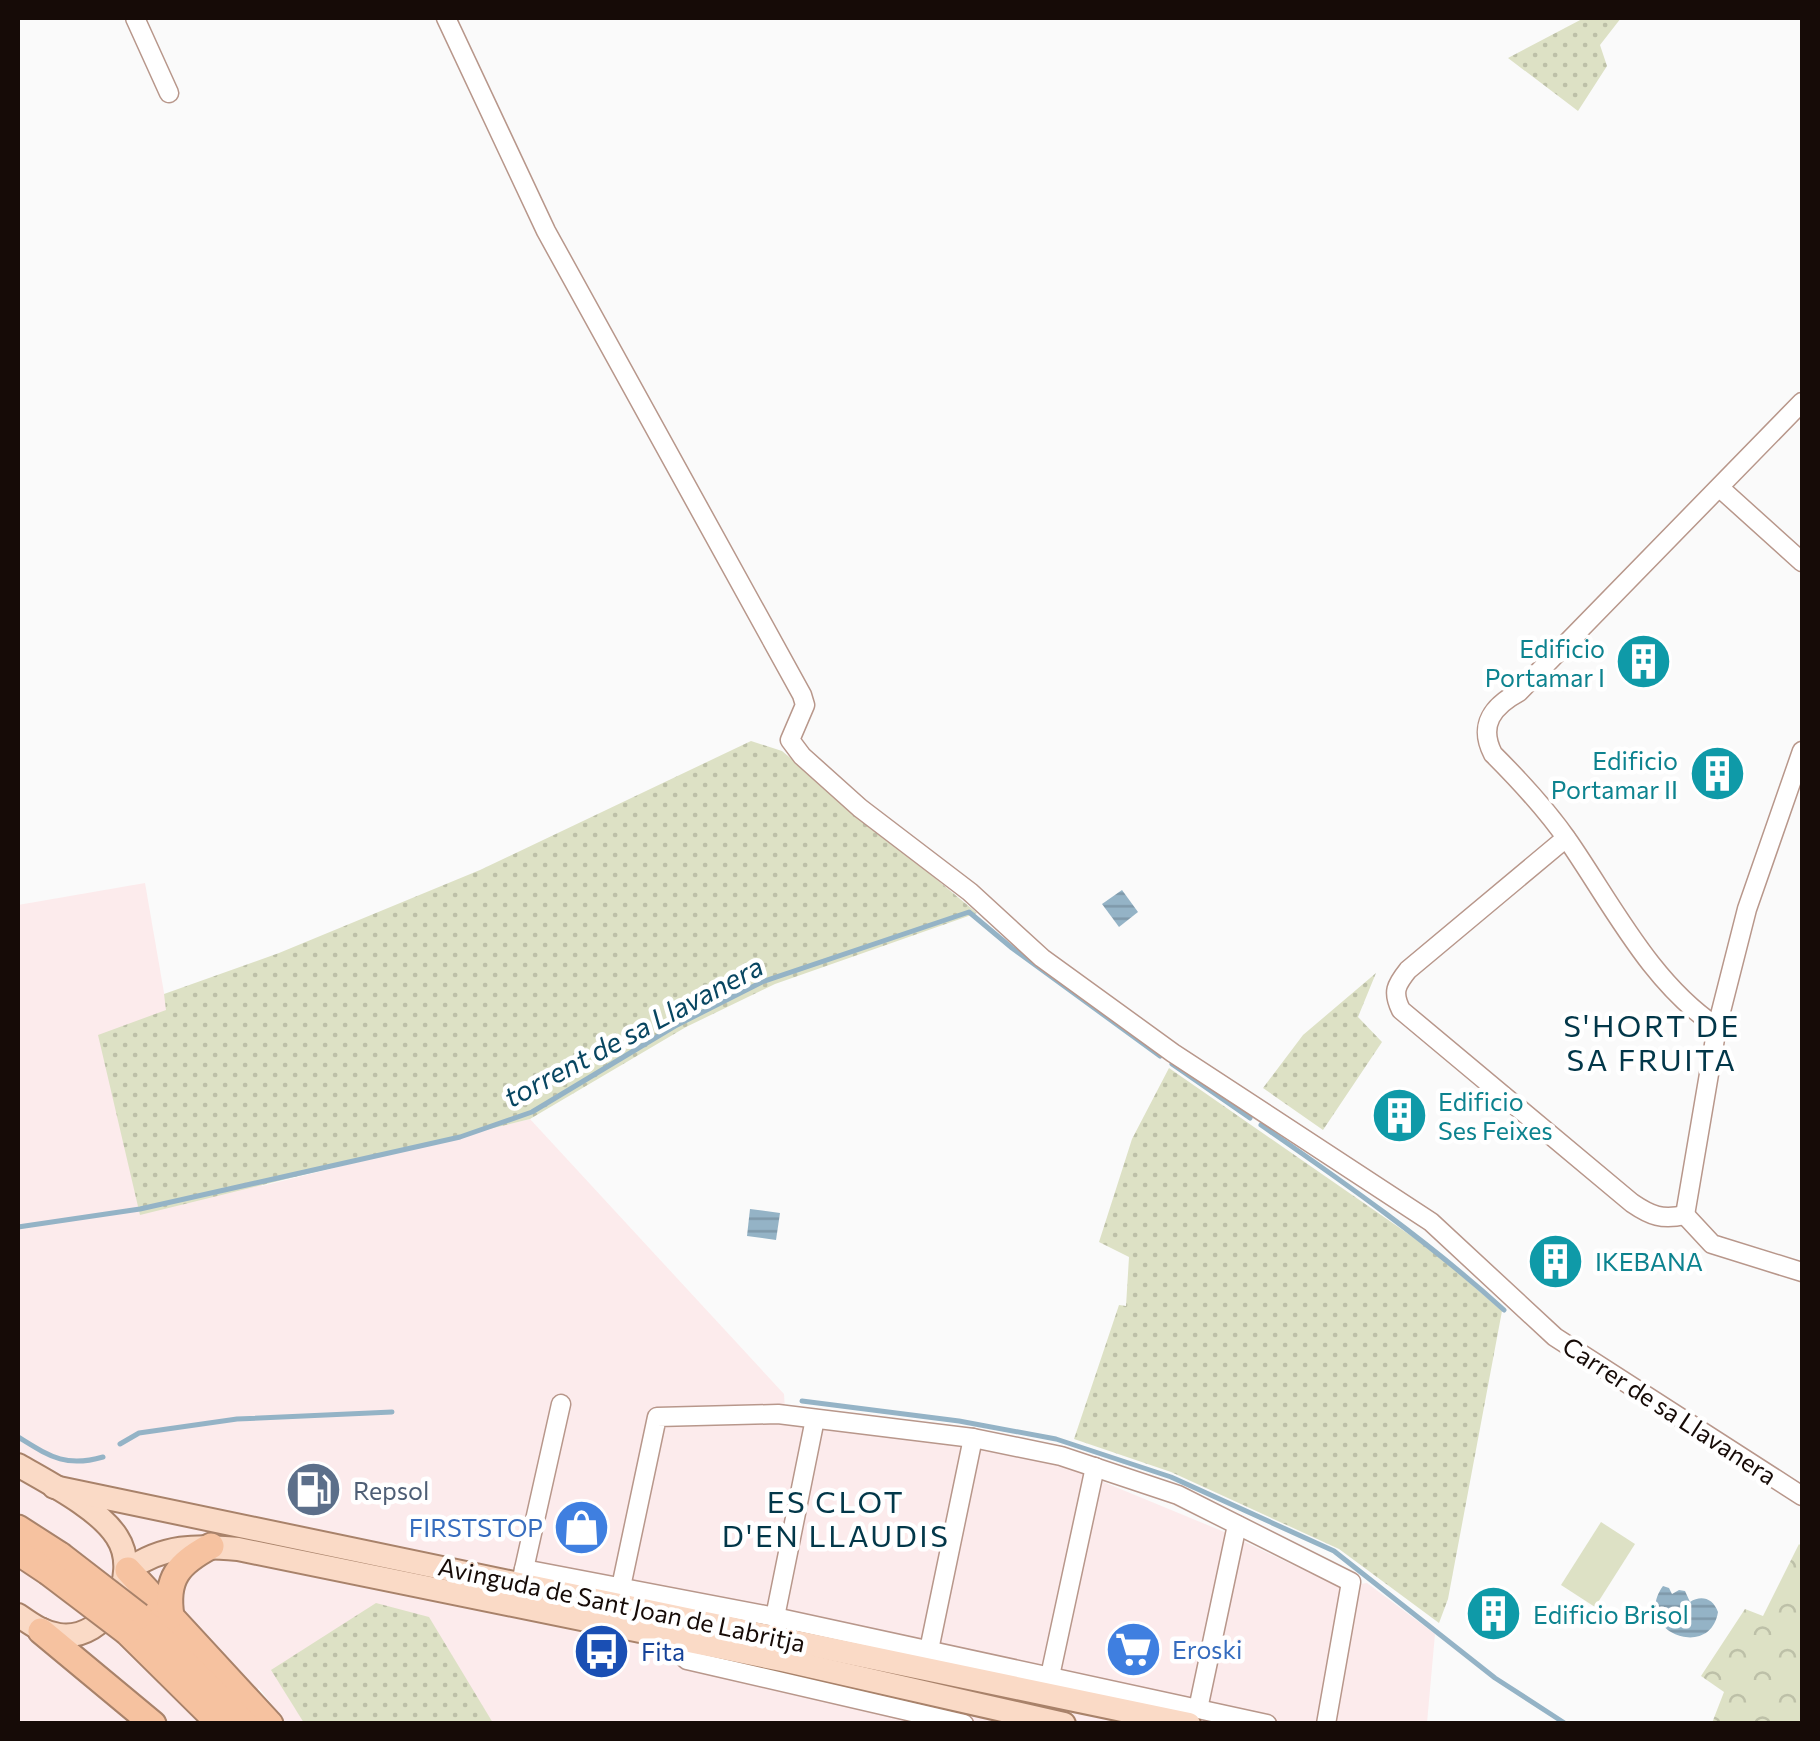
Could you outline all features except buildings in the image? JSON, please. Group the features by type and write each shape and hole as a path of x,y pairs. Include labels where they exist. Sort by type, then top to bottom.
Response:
{"highway":[{"path":"18,1528 54,1564 133,1624 245,1724"},
{"path":"171,1616 168,1597 180,1568 211,1546"},
{"path":"18,1552 54,1564"},
{"path":"128,1570 270,1724"},
{"path":"133,1624 220,1724"},
{"path":"42,1630 153,1724"}],"main road":[{"path":"18,1465 115,1532 124,1549 128,1570 124,1587 95,1624 72,1635 42,1630 18,1615"},
{"name":"Avinguda de Sant Joan de Labritja","path":"54,1487 522,1576 1194,1716"},
{"name":"Avinguda de Sant Joan de Labritja","path":"128,1570 166,1549 238,1549 1064,1724"}],"street":[{"path":"135,18 169,93"},
{"name":"Carrer de sa Llavanera","path":"446,18 546,231 802,695 804,704 790,740 796,748 860,808 970,892 1042,958 1172,1052 1431,1222 1555,1338 1800,1491"},
{"path":"1717,1027 1674,993 1566,838 1493,754 1486,740 1489,716 1501,702 1519,692 1802,402"},
{"path":"1720,488 1802,562"},
{"path":"1685,1215 1717,1027 1748,909 1802,750"},
{"path":"1566,838 1408,970 1396,984 1395,998 1401,1010 1632,1203 1650,1215 1667,1219 1685,1215"},
{"path":"1685,1215 1712,1244 1802,1272"},
{"path":"522,1576 561,1404"},
{"path":"620,1587 658,1417 778,1414 973,1438 1061,1456 1178,1495 1351,1582 1326,1724"},
{"path":"775,1617 815,1419"},
{"path":"928,1650 973,1438"},
{"path":"1050,1676 1094,1467"},
{"path":"1194,1716 1237,1524"},
{"name":"Avinguda de Sant Joan de Labritja","path":"522,1576 620,1587 775,1617 1050,1676 1194,1716 1267,1724"},
{"name":"Avinguda de Sant Joan de Labritja","path":"658,1635 686,1660 964,1724"}],"shaded area":[{"path":"145,883 167,1010 262,1186 530,1119 784,1394 786,1425 978,1447 1055,1462 1222,1531 1339,1587 1367,1583 1435,1634 1427,1723 287,1724 259,1688 215,1723 18,1724 18,905"}],"green space":[{"path":"1584,18 1621,18 1600,45 1607,66 1578,111 1508,58"},
{"path":"751,741 782,751 977,913 775,984 686,1027 530,1119 140,1215 98,1035 166,1010 164,994 279,953 480,870"},
{"path":"1376,973 1358,1017 1382,1042 1323,1130 1263,1088 1303,1035"},
{"path":"1169,1068 1433,1251 1502,1311 1448,1599 1439,1623 1339,1549 1171,1472 1074,1439 1119,1305 1126,1306 1129,1257 1099,1242 1132,1139"},
{"path":"1601,1522 1635,1544 1595,1607 1561,1585"},
{"path":"1799,1544 1802,1723 1712,1723 1724,1692 1701,1676 1745,1609 1763,1616"},
{"path":"376,1603 429,1617 493,1723 304,1723 271,1670"}],"water":[{"path":"1122,890 1138,912 1119,927 1102,904"},
{"path":"750,1209 780,1213 776,1240 747,1236"},
{"path":"1663,1586 1672,1594 1685,1591 1690,1602 1702,1598 1710,1601 1718,1612 1712,1627 1702,1635 1689,1637 1664,1627 1657,1616 1656,1602"}],"waterway":[{"name":"torrent de sa Llavanera","path":"18,1227 140,1209 460,1137 532,1112 675,1026 762,982 969,912 1160,1056"},
{"name":"torrent de sa Llavanera","path":"1172,1064 1250,1118"},
{"name":"torrent de sa Llavanera","path":"1261,1125 1416,1236 1504,1310"},
{"path":"802,1401 959,1421 1056,1439 1171,1477 1334,1551 1495,1678 1566,1724"},
{"path":"120,1444 139,1433 237,1419 392,1412"},
{"path":"18,1437 68,1461 103,1457"}],"place":[{"name":"Edificio Portamar I","path":"1644,662"},
{"name":"Edificio Portamar II","path":"1717,774"},
{"name":"Edificio Ses Feixes","path":"1399,1115"},
{"name":"IKEBANA","path":"1556,1261"},
{"name":"Repsol","path":"314,1490"},
{"name":"FIRSTSTOP","path":"582,1527"},
{"name":"Edificio Brisol","path":"1494,1614"},
{"name":"Eroski","path":"1133,1649"},
{"name":"Fita","path":"602,1651"}],"district":[{"name":"S'HORT DE SA FRUITA","path":"1652,1041"},
{"name":"ES CLOT D'EN LLAUDIS","path":"836,1517"}]}
